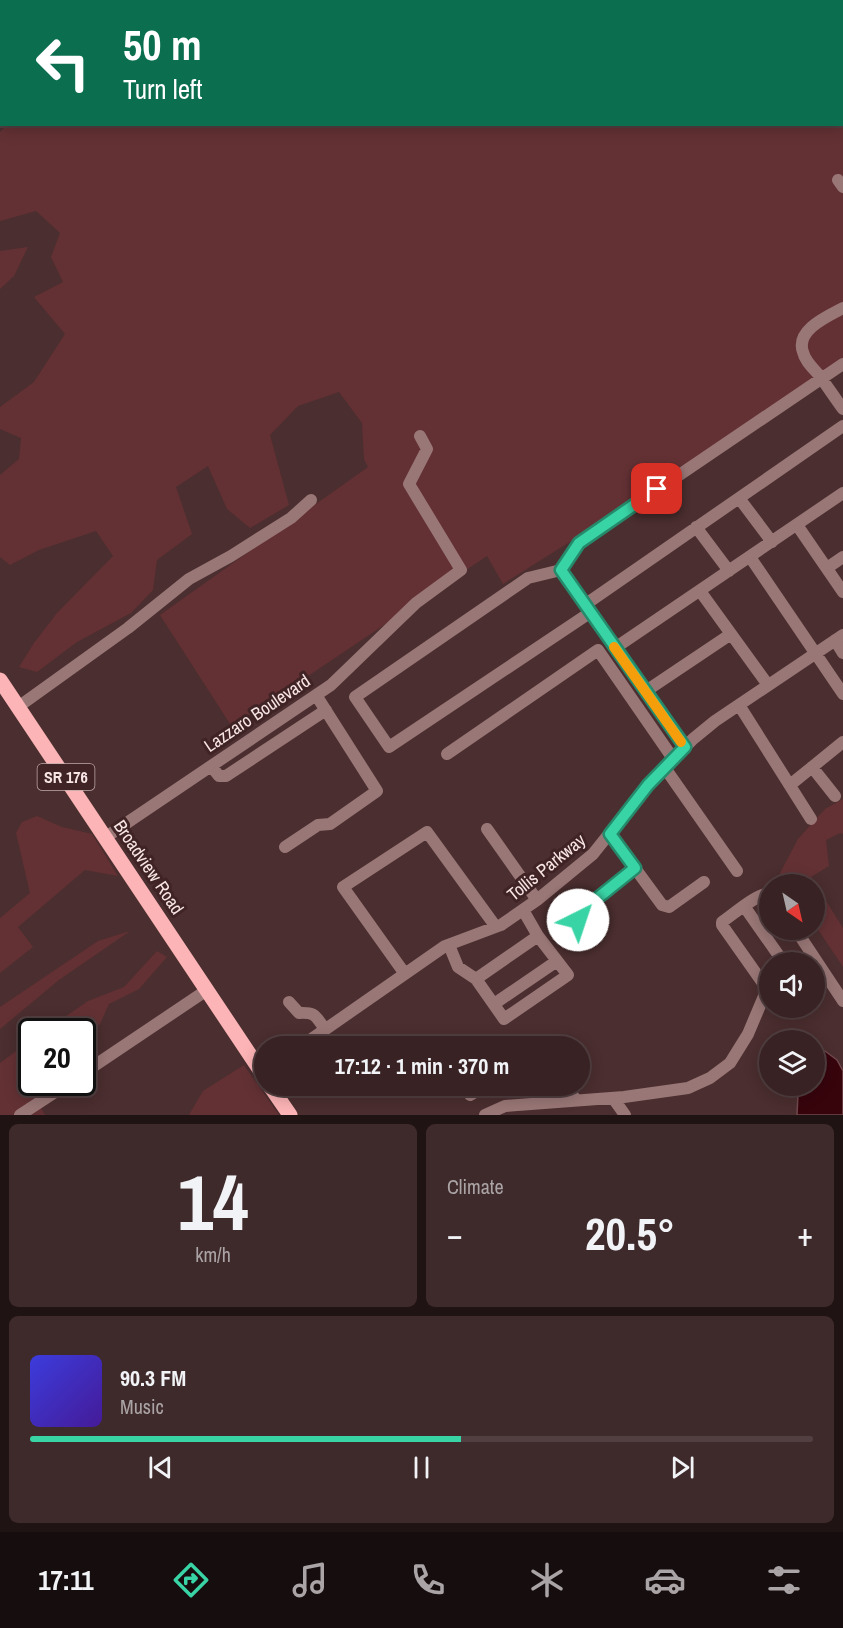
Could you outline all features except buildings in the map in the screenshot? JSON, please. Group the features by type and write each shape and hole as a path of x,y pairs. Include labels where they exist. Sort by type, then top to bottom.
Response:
{"main road":[{"name":"Broadview Road","path":"0,680 254,1060"},
{"name":"Broadview Road","path":"278,1096 290,1115"}],"street":[{"path":"843,308 822,319 809,330 802,341 802,351 843,410"},
{"path":"843,364 579,543 561,570 528,578 355,697 389,747 588,608 696,527 843,426"},
{"name":"Lazzaro Boulevard","path":"106,837 331,685 416,603 461,570 409,484 427,449 420,436"},
{"path":"615,648 843,494"},
{"path":"739,498 772,542"},
{"path":"18,707 128,628 189,579 231,556 291,518 311,500"},
{"path":"797,525 843,592"},
{"path":"696,527 729,571"},
{"path":"750,557 843,694"},
{"path":"827,568 843,557"},
{"path":"561,570 685,747"},
{"path":"700,591 768,685"},
{"path":"646,691 731,634"},
{"path":"839,638 843,652"},
{"name":"Tollis Parkway","path":"315,1036 449,945 496,927 537,900 593,854 648,785 685,747 716,721 839,638"},
{"path":"447,754 598,650 737,871"},
{"path":"285,847 318,825 330,824 377,791 316,695"},
{"path":"739,705 811,819"},
{"path":"211,766 219,776 226,776 326,710"},
{"path":"263,731 273,745"},
{"path":"790,785 843,742"},
{"path":"812,767 835,795"},
{"path":"487,829 537,900"},
{"path":"405,974 343,887 428,832 496,927"},
{"path":"610,834 662,906 669,907 704,882"},
{"path":"592,940 578,920 579,913 635,868"},
{"path":"486,1115 505,1106 613,1098 688,1088 710,1078 730,1064 748,1034 764,996 765,986 722,922 759,897"},
{"path":"744,906 776,952"},
{"path":"449,945 458,967 476,979 504,1019 568,975 538,936 523,910"},
{"path":"476,979 538,936"},
{"path":"494,1004 557,961"},
{"path":"825,982 843,1000"},
{"path":"96,1065 207,990"},
{"path":"289,1002 297,1012 313,1014 325,1029"},
{"path":"754,1019 759,1016"},
{"path":"20,1115 49,1096"},
{"path":"573,1096 576,1100"},
{"path":"613,1098 625,1115"}],"shaded area":[{"path":"6,126 843,126 843,359 619,511 503,584 487,556 232,727 160,615 368,467 364,459 362,423 339,392 298,406 270,435 289,505 250,528 227,509 208,466 176,487 192,534 157,560 153,590 131,613 77,642 37,672 19,667 57,613 113,556 96,531 39,550 10,565 0,557 0,475 19,459 21,438 0,429 0,407 34,382 65,334 34,297 63,282 51,257 60,233 36,211 0,221 0,132"},
{"path":"28,247 14,276 0,289 0,251"},
{"path":"843,799 843,834 840,833 826,840 829,866 816,874 781,874 798,839 825,809"},
{"path":"37,816 62,827 92,834 118,876 85,870 18,927 33,947 0,973 0,918 30,893 16,833 22,822"},
{"path":"825,899 843,928 843,967 825,940"},
{"path":"130,931 59,980 0,1029 0,1007 98,941"},
{"path":"157,951 167,957 139,989 109,1004 100,1024 96,1027 96,1018 63,1018 88,1001 124,987"},
{"path":"18,1050 18,1096 34,1096 45,1115 0,1115 0,1063"},
{"path":"825,1051 837,1060 843,1071 843,1115 797,1115 798,1096 825,1096"},
{"path":"244,1065 254,1079 254,1096 266,1096 279,1115 189,1115 203,1091"}],"slow traffic":[{"path":"614,647 681,742"}],"route":[{"path":"578,920 579,913 635,868 610,834 648,785 685,747 561,570 579,543 657,489"}]}
